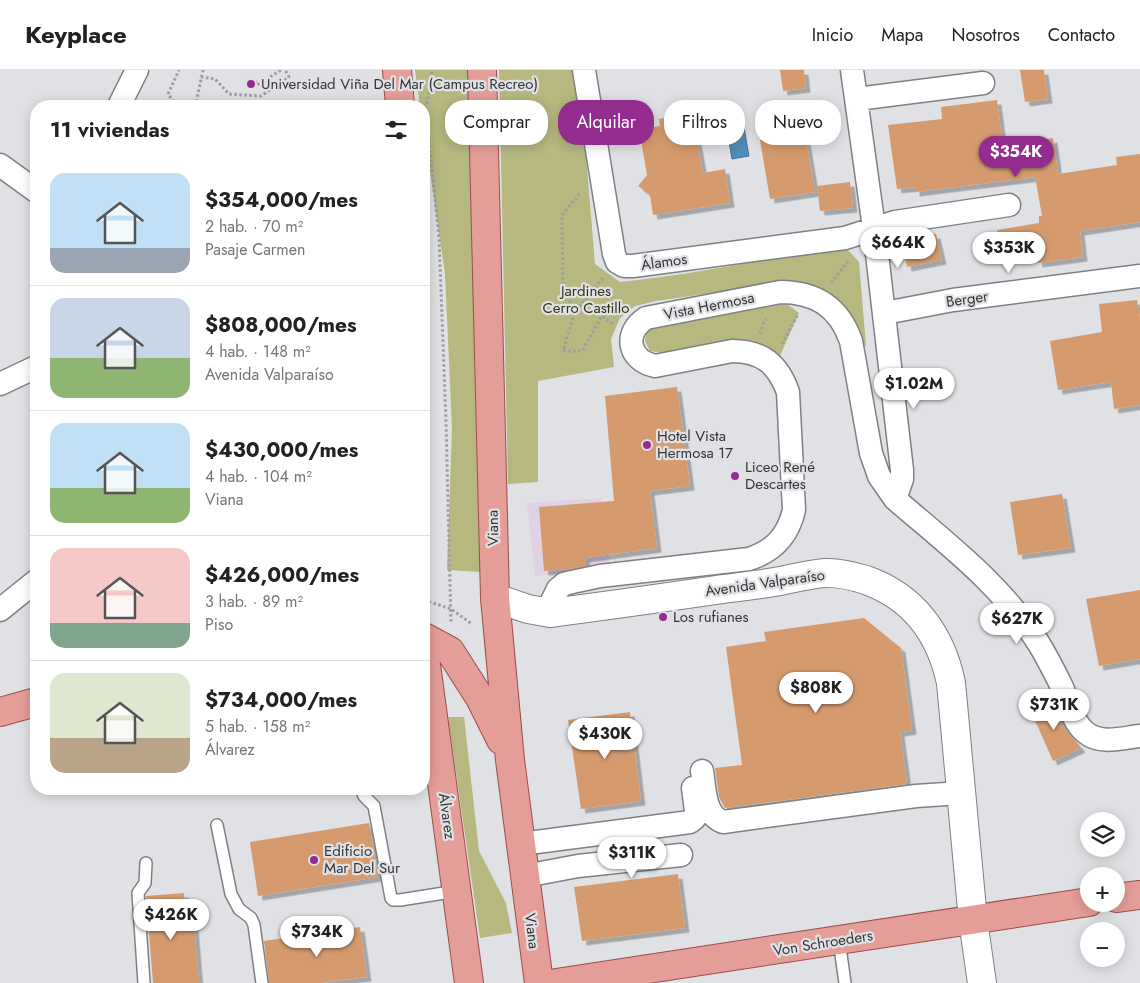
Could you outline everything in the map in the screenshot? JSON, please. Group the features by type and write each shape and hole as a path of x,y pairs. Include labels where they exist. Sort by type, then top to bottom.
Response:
{"main road":[{"path":"397,70 400,100"},
{"name":"Viana","path":"482,70 494,598 510,760 539,983"},
{"path":"430,640 450,651 466,673 510,760"},
{"path":"0,712 30,704"},
{"name":"Álvarez","path":"430,709 469,983"},
{"path":"1125,897 1140,895"},
{"name":"Von Schroeders","path":"556,983 1080,903"}],"street":[{"path":"122,100 137,70"},
{"path":"584,70 617,262"},
{"path":"852,70 885,313 902,470 902,479 895,498"},
{"path":"857,99 983,83"},
{"path":"0,165 30,187"},
{"name":"Álamos","path":"617,262 624,266 633,266 844,238 895,222 1009,205"},
{"name":"Berger","path":"885,313 953,300 1140,276"},
{"name":"Vista Hermosa","path":"631,337 639,323 646,318 780,292 808,295 821,301 832,310 848,330 870,453 879,476 895,498 973,565 1009,601 1040,644 1082,729 1101,739 1140,736"},
{"path":"550,613 554,594 564,584 600,576 749,559 768,551 785,534 791,523 794,510 788,392 784,380 777,369 767,360 744,351 732,351 655,366 640,360 632,346 631,337"},
{"path":"0,384 30,370"},
{"name":"Avenida Valparaíso","path":"494,598 528,610 550,613 825,573 850,576 874,583 905,601 919,614 940,646 947,664 951,683 973,920 982,983"},
{"path":"0,610 30,586"},
{"path":"521,844 690,822 695,818 697,778 709,812 714,818 723,822 916,796 961,792"},
{"path":"525,876 578,866 681,855"}],"lane":[{"path":"364,795 374,806 391,898 393,900 400,900 457,891"},
{"path":"217,825 231,894 239,909 251,918 254,925 262,983"},
{"path":"144,983 138,893 146,880 146,863"},
{"path":"839,940 845,983"}],"path":[{"path":"172,100 168,94 179,70"},
{"path":"197,100 203,70"},
{"path":"255,81 257,85 281,70"},
{"path":"201,77 215,79 229,94 261,96 289,77 285,70"},
{"path":"427,100 432,70"},
{"path":"430,149 439,238 446,422 450,625"},
{"path":"575,312 563,288 562,215 600,170"},
{"path":"617,262 575,312 564,351 582,351 602,316 631,337"},
{"path":"755,354 764,320 771,316"},
{"path":"430,602 451,609 474,626"}],"shaded area":[{"path":"602,498 610,568 535,576 527,503"}],"green space":[{"path":"415,70 469,70 470,100 445,100 445,145 471,145 480,572 447,570 452,428 445,274 430,172 430,100 419,100"},
{"name":"Jardines Cerro Castillo","path":"499,70 573,70 578,100 558,100 558,145 585,145 595,264 620,282 846,248 859,262 866,346 860,345 807,286 793,281 656,301 635,306 620,318 611,339 614,367 538,381 538,482 508,484 501,145 548,145 548,100 500,100"},
{"path":"783,301 799,313 779,358 664,353 650,351 645,341 646,331 658,326"},
{"path":"448,717 464,717 479,851 506,903 512,933 480,938"}],"water":[{"path":"745,133 749,156 732,159 730,145 745,145"}],"building":[{"path":"780,70 804,70 806,88 783,91"},
{"path":"1020,70 1044,70 1048,99 1025,102"},
{"path":"997,100 1003,147 1053,138 1058,174 1117,165 1116,157 1140,154 1140,222 1080,231 1083,257 1038,263 1036,250 1001,256 997,230 1039,223 1039,216 1042,216 1035,177 915,192 915,187 897,189 888,125 942,119 941,107"},
{"path":"664,118 664,145 698,145 703,173 725,169 730,203 653,215 650,195 638,186 647,175 642,145 654,145 654,127 660,126 659,119"},
{"path":"761,145 807,145 815,192 770,199"},
{"path":"850,182 853,208 820,211 817,186"},
{"path":"936,234 942,260 907,267 902,241"},
{"path":"1137,300 1140,320 1140,405 1114,409 1111,382 1058,390 1050,341 1102,332 1099,304"},
{"name":"Hotel Vista Hermosa 17","path":"677,387 690,486 650,491 657,548 585,558 586,566 544,571 539,507 614,501 605,396"},
{"path":"1062,494 1071,548 1018,555 1010,502"},
{"path":"1140,590 1140,659 1099,666 1086,599"},
{"path":"864,618 901,648 912,730 900,732 907,784 725,808 719,797 715,768 742,765 726,647 766,641 764,632"},
{"path":"1053,699 1065,729 1081,748 1053,761 1030,709"},
{"path":"630,712 641,801 581,809 568,720"},
{"name":"Edificio Mar Del Sur","path":"369,823 378,877 258,896 250,842"},
{"path":"678,874 685,928 582,941 574,887"},
{"path":"184,893 187,927 194,926 199,983 153,983 146,896"},
{"path":"360,927 367,977 320,983 269,983 264,941"}],"place":[{"name":"Universidad Viña Del Mar (Campus Recreo)","path":"251,84"},
{"name":"Hotel Vista Hermosa 17","path":"647,445"},
{"name":"Liceo René Descartes","path":"735,476"},
{"name":"Los rufianes","path":"663,617"},
{"name":"Edificio Mar Del Sur","path":"314,860"}]}
